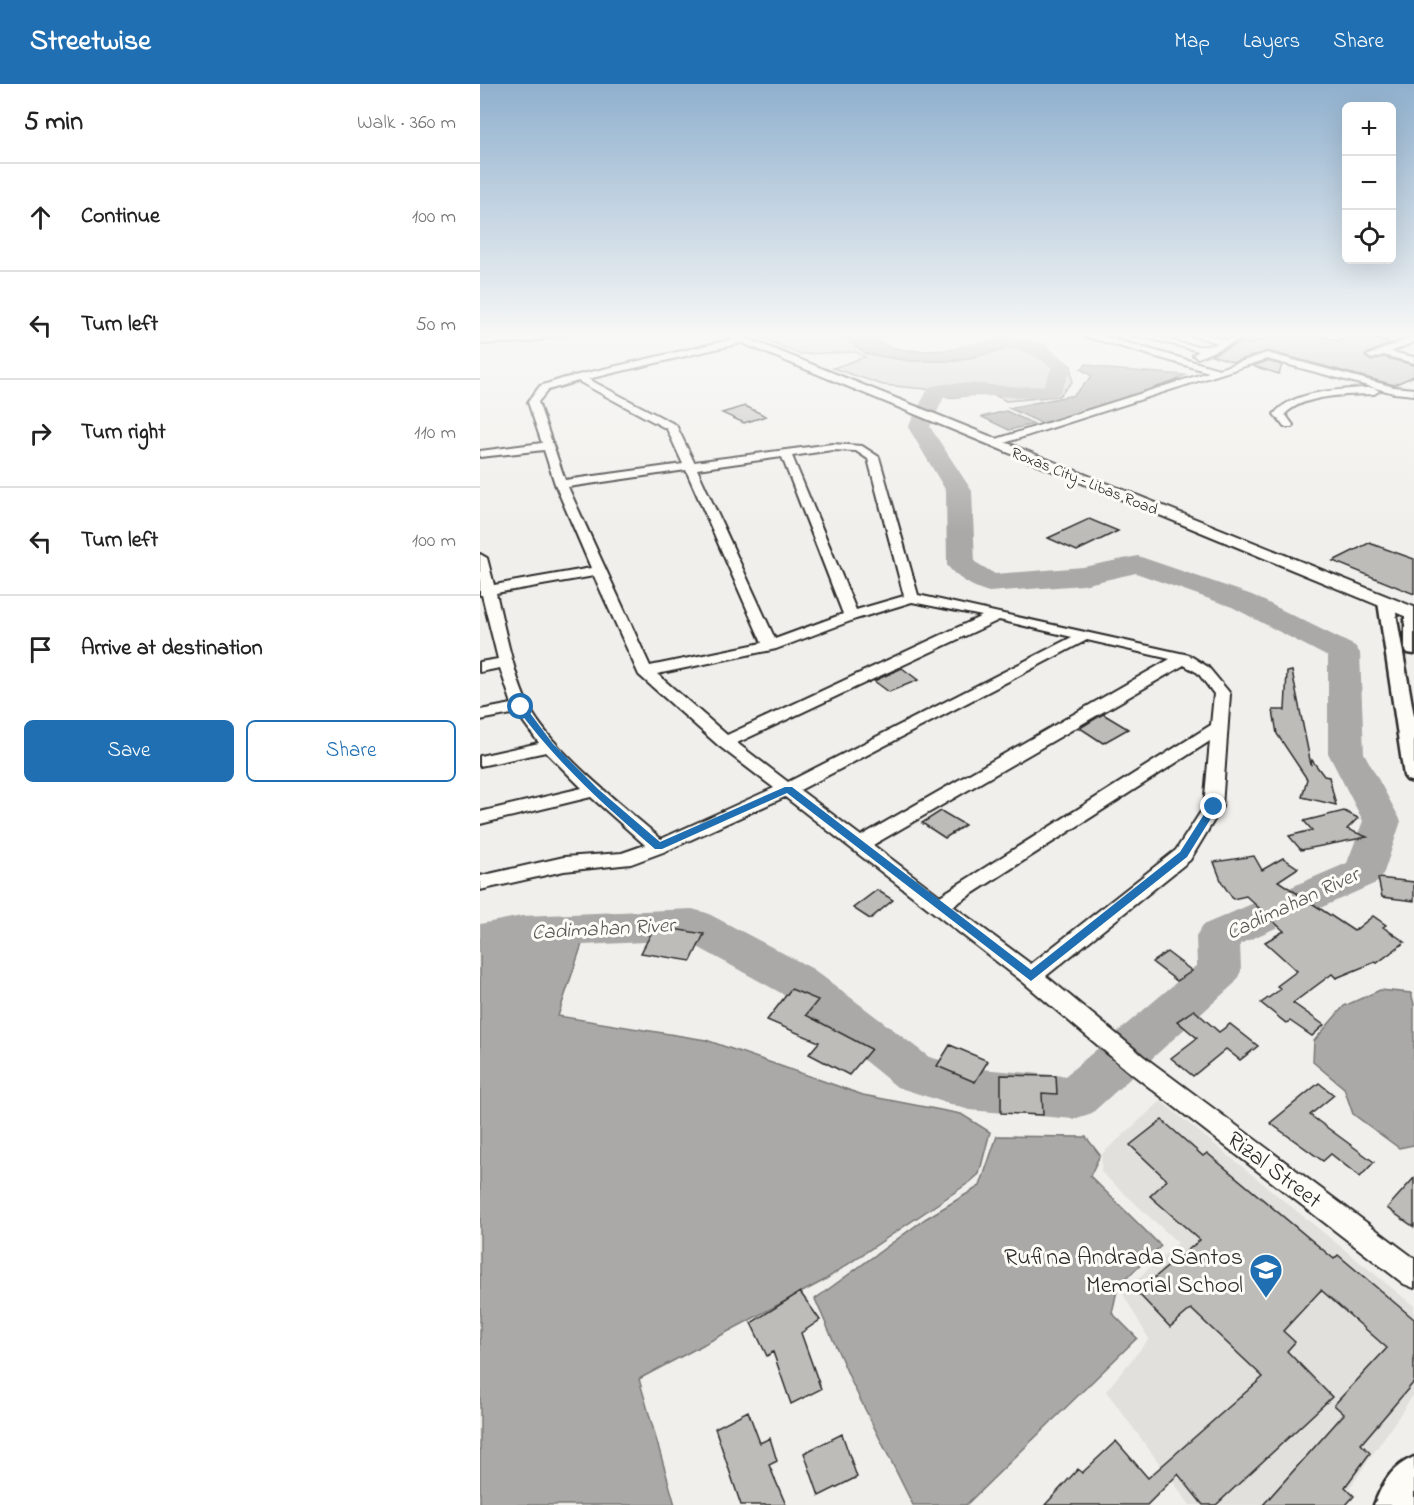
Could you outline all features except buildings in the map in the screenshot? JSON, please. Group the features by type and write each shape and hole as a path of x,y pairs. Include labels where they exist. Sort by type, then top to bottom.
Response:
{"main road":[{"name":"Roxas City – Libas Road","path":"888,399 1413,613"},
{"path":"1398,1505 1414,1481"}],"street":[{"path":"535,399 533,402 561,484 645,672 771,646 851,616 912,598 1184,658 1203,670 1222,694 1214,807 1184,855 1031,976"},
{"path":"620,399 672,427 771,646"},
{"path":"994,443 1133,399"},
{"path":"1288,425 1279,414 1282,409 1310,399"},
{"path":"481,454 547,446"},
{"path":"561,484 832,447 858,448 873,457 912,598"},
{"path":"786,454 851,616"},
{"path":"480,558 488,625 506,662 521,707 550,746 595,791 659,847"},
{"path":"484,590 598,571"},
{"path":"1386,602 1414,776"},
{"path":"1413,613 1414,649"},
{"path":"725,742 997,615"},
{"path":"480,883 564,864 624,859 659,847 788,789 1086,635"},
{"path":"861,844 1184,658"},
{"path":"480,667 506,662"},
{"name":"Rizal Street","path":"645,672 725,742 1031,976 1135,1063 1414,1275"},
{"path":"480,715 521,707"},
{"path":"940,905 1220,727"},
{"path":"480,761 550,746"},
{"path":"480,818 595,791"}],"shaded area":[{"path":"1052,399 1121,399 1043,424 1009,408"},
{"path":"1006,411 1034,424 1009,430 982,417"},
{"path":"588,926 558,1016 706,1040 863,1095 961,1114 990,1132 979,1174 970,1182 823,1281 639,1379 675,1505 480,1505 480,939 531,931"},
{"path":"1380,990 1411,993 1414,1004 1414,1145 1399,1148 1353,1114 1344,1088 1313,1062 1314,1041 1344,1006"},
{"name":"Rufina Andrada Santos Memorial School","path":"1161,1101 1414,1306 1414,1394 1338,1505 1190,1505 1106,1391 1149,1339 1122,1292 1178,1243 1101,1172 1102,1154"},
{"path":"997,1136 1086,1137 1100,1155 1090,1176 1161,1246 1118,1286 1112,1313 1137,1338 966,1505 913,1505 852,1383 815,1299 925,1219 980,1186"}],"waterway":[{"name":"Cadimahan River","path":"480,940 522,932 692,924 797,981 914,1073 969,1089 1074,1098 1219,971 1218,936 1364,872 1382,821 1346,753 1344,653 1242,601 1138,564 1083,576 989,583 961,565 959,491 919,427 932,399"}],"place":[{"name":"Rufina Andrada Santos Memorial School","path":"1266,1299"}],"route":[{"path":"521,707 550,746 595,791 659,847 788,789 1031,976 1184,855 1214,807"}]}
